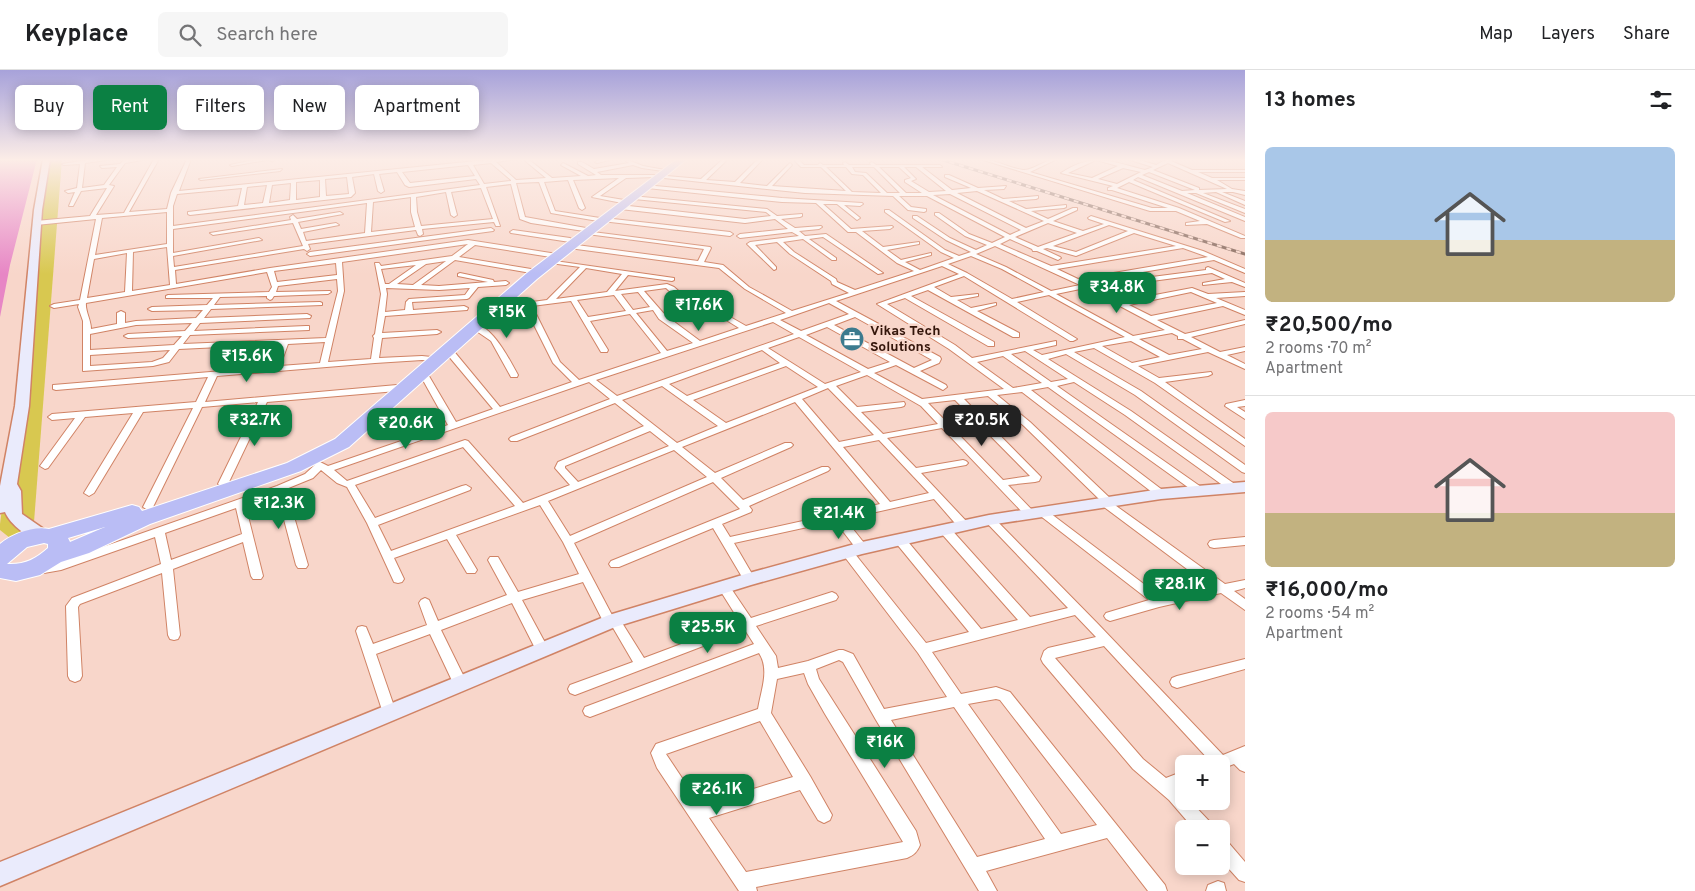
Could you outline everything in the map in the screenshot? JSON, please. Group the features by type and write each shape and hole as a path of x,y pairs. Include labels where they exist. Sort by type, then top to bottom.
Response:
{"highway":[{"path":"3,564 148,507 290,462 322,447 344,434 397,388 435,360 510,284 559,252 630,197"},
{"path":"3,564 21,572 46,548 81,546 142,519 271,476 319,465 435,360 559,252"}],"street":[{"path":"0,508 3,494 10,484 22,406 36,223 40,197"},
{"path":"71,205 75,197"},
{"path":"107,197 96,218 92,258 82,311 87,321 85,366 87,369 153,364 166,360 218,296"},
{"path":"125,215 135,197"},
{"path":"173,197 169,210 169,245 173,286"},
{"path":"207,205 209,197"},
{"path":"241,206 243,197"},
{"path":"266,203 267,197"},
{"path":"190,212 207,205 241,206 328,197"},
{"path":"169,228 393,197"},
{"path":"413,197 421,238"},
{"path":"450,197 454,215"},
{"path":"415,288 498,224 486,197"},
{"path":"517,197 521,217 524,219 586,231 708,248 700,263"},
{"path":"547,197 552,212 730,234"},
{"path":"578,197 582,208"},
{"path":"672,197 745,221 800,215"},
{"path":"679,197 704,204 764,210 779,218 834,259"},
{"path":"704,204 710,197"},
{"path":"764,197 860,204"},
{"path":"897,197 910,209 924,210"},
{"path":"934,197 1013,239 1058,258"},
{"path":"961,197 1025,230"},
{"path":"998,197 1056,224 1083,233"},
{"path":"1004,200 1033,197"},
{"path":"1111,197 1154,210 1177,209"},
{"path":"1144,197 1244,237"},
{"path":"1171,197 1227,221"},
{"path":"1193,197 1245,219"},
{"path":"1214,197 1245,211"},
{"path":"1232,197 1245,202"},
{"path":"368,234 370,200"},
{"path":"818,202 849,230 890,228"},
{"path":"839,203 857,218"},
{"path":"1026,210 1064,206"},
{"path":"1013,239 1025,230 1075,209"},
{"path":"36,223 169,210"},
{"path":"292,211 294,221 314,263"},
{"path":"887,211 943,251 959,258"},
{"path":"213,233 340,214"},
{"path":"937,214 965,234 1022,254 1121,304 1171,332 1245,367"},
{"path":"915,217 948,239 1168,358"},
{"path":"1091,218 1185,247 1245,271"},
{"path":"1188,224 1245,219"},
{"path":"307,248 368,234 496,220"},
{"path":"1022,254 1117,221"},
{"path":"210,222 216,247"},
{"path":"10,484 13,491 15,517 46,548 44,568 61,566 302,480 319,465 453,425 920,272 994,244 1056,224"},
{"path":"299,231 336,225"},
{"path":"254,227 264,254"},
{"path":"740,236 819,227"},
{"path":"1224,229 1238,228"},
{"path":"171,269 307,248 491,230"},
{"path":"858,231 898,262 920,272"},
{"path":"1048,246 1076,254 1134,231"},
{"path":"513,232 559,252 585,266 672,279"},
{"path":"774,268 750,244 825,236 880,273"},
{"path":"1234,238 1244,237"},
{"path":"170,255 259,240"},
{"path":"778,240 792,253 834,280 834,283 854,293"},
{"path":"881,249 917,242"},
{"path":"54,306 314,263 474,243 722,266 747,288 791,313"},
{"path":"92,258 169,245"},
{"path":"1049,268 1185,247"},
{"path":"128,294 130,252"},
{"path":"375,254 384,294 375,361"},
{"path":"898,262 929,254"},
{"path":"1076,281 1229,256"},
{"path":"378,268 454,258 531,271"},
{"path":"322,366 341,291 339,260"},
{"path":"391,286 424,262"},
{"path":"1191,262 1245,285"},
{"path":"943,264 965,274 1012,301 1073,339"},
{"path":"548,303 585,266"},
{"path":"243,344 273,294 274,284 270,270"},
{"path":"1135,271 1160,283"},
{"path":"1152,279 1213,271"},
{"path":"1221,274 1245,271"},
{"path":"612,293 627,272"},
{"path":"1237,272 1245,276"},
{"path":"965,274 880,304 952,347 1012,391"},
{"path":"460,275 510,284"},
{"path":"1112,275 1153,297"},
{"path":"274,284 340,276"},
{"path":"1205,284 1232,280"},
{"path":"383,286 415,288 510,284"},
{"path":"409,312 409,302 412,300 467,297 475,286"},
{"path":"495,309 669,286 695,310"},
{"path":"1012,301 1085,286"},
{"path":"928,287 1016,335"},
{"path":"639,289 668,323 699,344"},
{"path":"1121,304 1191,290 1245,313"},
{"path":"168,297 328,292"},
{"path":"612,293 631,312 666,355"},
{"path":"1208,296 1245,294"},
{"path":"905,295 991,344"},
{"path":"951,299 976,295"},
{"path":"573,299 604,350"},
{"path":"830,301 937,358 936,361 914,371"},
{"path":"152,310 320,304"},
{"path":"971,310 994,304"},
{"path":"1149,319 1226,305 1245,305"},
{"path":"528,306 557,363 578,383"},
{"path":"709,307 746,329"},
{"path":"382,314 464,308"},
{"path":"585,320 654,308"},
{"path":"121,313 121,325"},
{"path":"514,439 615,400 854,315"},
{"path":"87,332 121,325 307,316"},
{"path":"773,319 919,402 945,425 1000,483 1035,512 1159,602"},
{"path":"1181,336 1245,322"},
{"path":"827,324 943,387"},
{"path":"475,326 494,340 514,375"},
{"path":"128,336 306,328"},
{"path":"377,336 437,332"},
{"path":"1041,358 1171,332"},
{"path":"86,353 328,340"},
{"path":"275,369 285,342"},
{"path":"970,361 1053,343"},
{"path":"1095,346 1158,381 1245,443"},
{"path":"763,348 827,386 855,410 914,470 964,526"},
{"path":"1027,349 1239,487"},
{"path":"1218,354 1245,349"},
{"path":"1132,365 1207,350"},
{"path":"1068,352 1138,393 1245,470"},
{"path":"1004,354 1200,491"},
{"path":"435,360 453,425"},
{"path":"56,387 375,361 435,360 498,410"},
{"path":"388,556 542,500 724,426 827,386 897,362"},
{"path":"688,399 787,363"},
{"path":"145,380 153,364"},
{"path":"148,507 214,374"},
{"path":"1158,381 1208,374"},
{"path":"590,379 714,477 744,504 747,510 615,564"},
{"path":"919,402 1012,391 1074,380"},
{"path":"664,383 724,426"},
{"path":"52,417 397,388"},
{"path":"1024,389 1160,494"},
{"path":"989,393 1026,424 1106,502 1245,606"},
{"path":"957,397 1036,477 1035,479 1000,483"},
{"path":"797,398 888,506"},
{"path":"223,484 264,399"},
{"path":"1245,403 1229,406 1245,416"},
{"path":"855,410 901,404"},
{"path":"89,493 140,409"},
{"path":"45,466 82,415"},
{"path":"837,445 945,425"},
{"path":"576,486 560,468 561,464 651,427"},
{"path":"319,465 342,483 350,484 465,443 521,507"},
{"path":"568,541 788,446"},
{"path":"914,470 963,462"},
{"path":"744,504 825,469"},
{"path":"350,484 372,523 398,579"},
{"path":"0,874 389,712 612,622 749,579 854,550 989,520 1160,494 1239,487"},
{"path":"281,488 302,565"},
{"path":"372,523 466,488"},
{"path":"727,541 936,495"},
{"path":"542,500 568,541 584,577 641,664"},
{"path":"240,503 257,576"},
{"path":"837,516 854,550 1058,844"},
{"path":"989,520 1078,610 1211,755"},
{"path":"716,523 749,579"},
{"path":"944,530 1028,623"},
{"path":"159,531 166,567 174,635"},
{"path":"450,534 471,570"},
{"path":"75,676 73,603 80,598 247,536"},
{"path":"900,540 978,634"},
{"path":"1214,544 1245,541"},
{"path":"494,560 543,650"},
{"path":"369,652 513,598 584,577"},
{"path":"1110,616 1159,602 1245,584"},
{"path":"724,587 771,660 772,675 764,713 824,815"},
{"path":"575,689 748,624 832,598"},
{"path":"425,604 460,683"},
{"path":"923,649 1078,610"},
{"path":"362,631 389,712"},
{"path":"1106,640 1053,652 1049,655 1048,659 1138,764 1164,786 1197,820"},
{"path":"590,711 763,646"},
{"path":"772,675 809,666 839,655 848,658 881,716 989,891"},
{"path":"1177,682 1245,664"},
{"path":"764,713 659,751 658,756 746,886 907,850 912,845 910,837 830,710 813,680 809,666"},
{"path":"881,716 996,693 1009,699 1159,891"},
{"path":"697,814 805,781"},
{"path":"1164,786 1175,782"},
{"path":"974,866 1110,829"},
{"path":"1230,857 1245,874"}],"shaded area":[{"path":"0,197 27,197 10,265 0,317"},
{"path":"44,197 59,197 33,535 10,538 0,530 0,524"}],"railway":[{"path":"1063,197 1245,254"}],"place":[{"name":"Vikas Tech Solutions","path":"852,339"}]}
